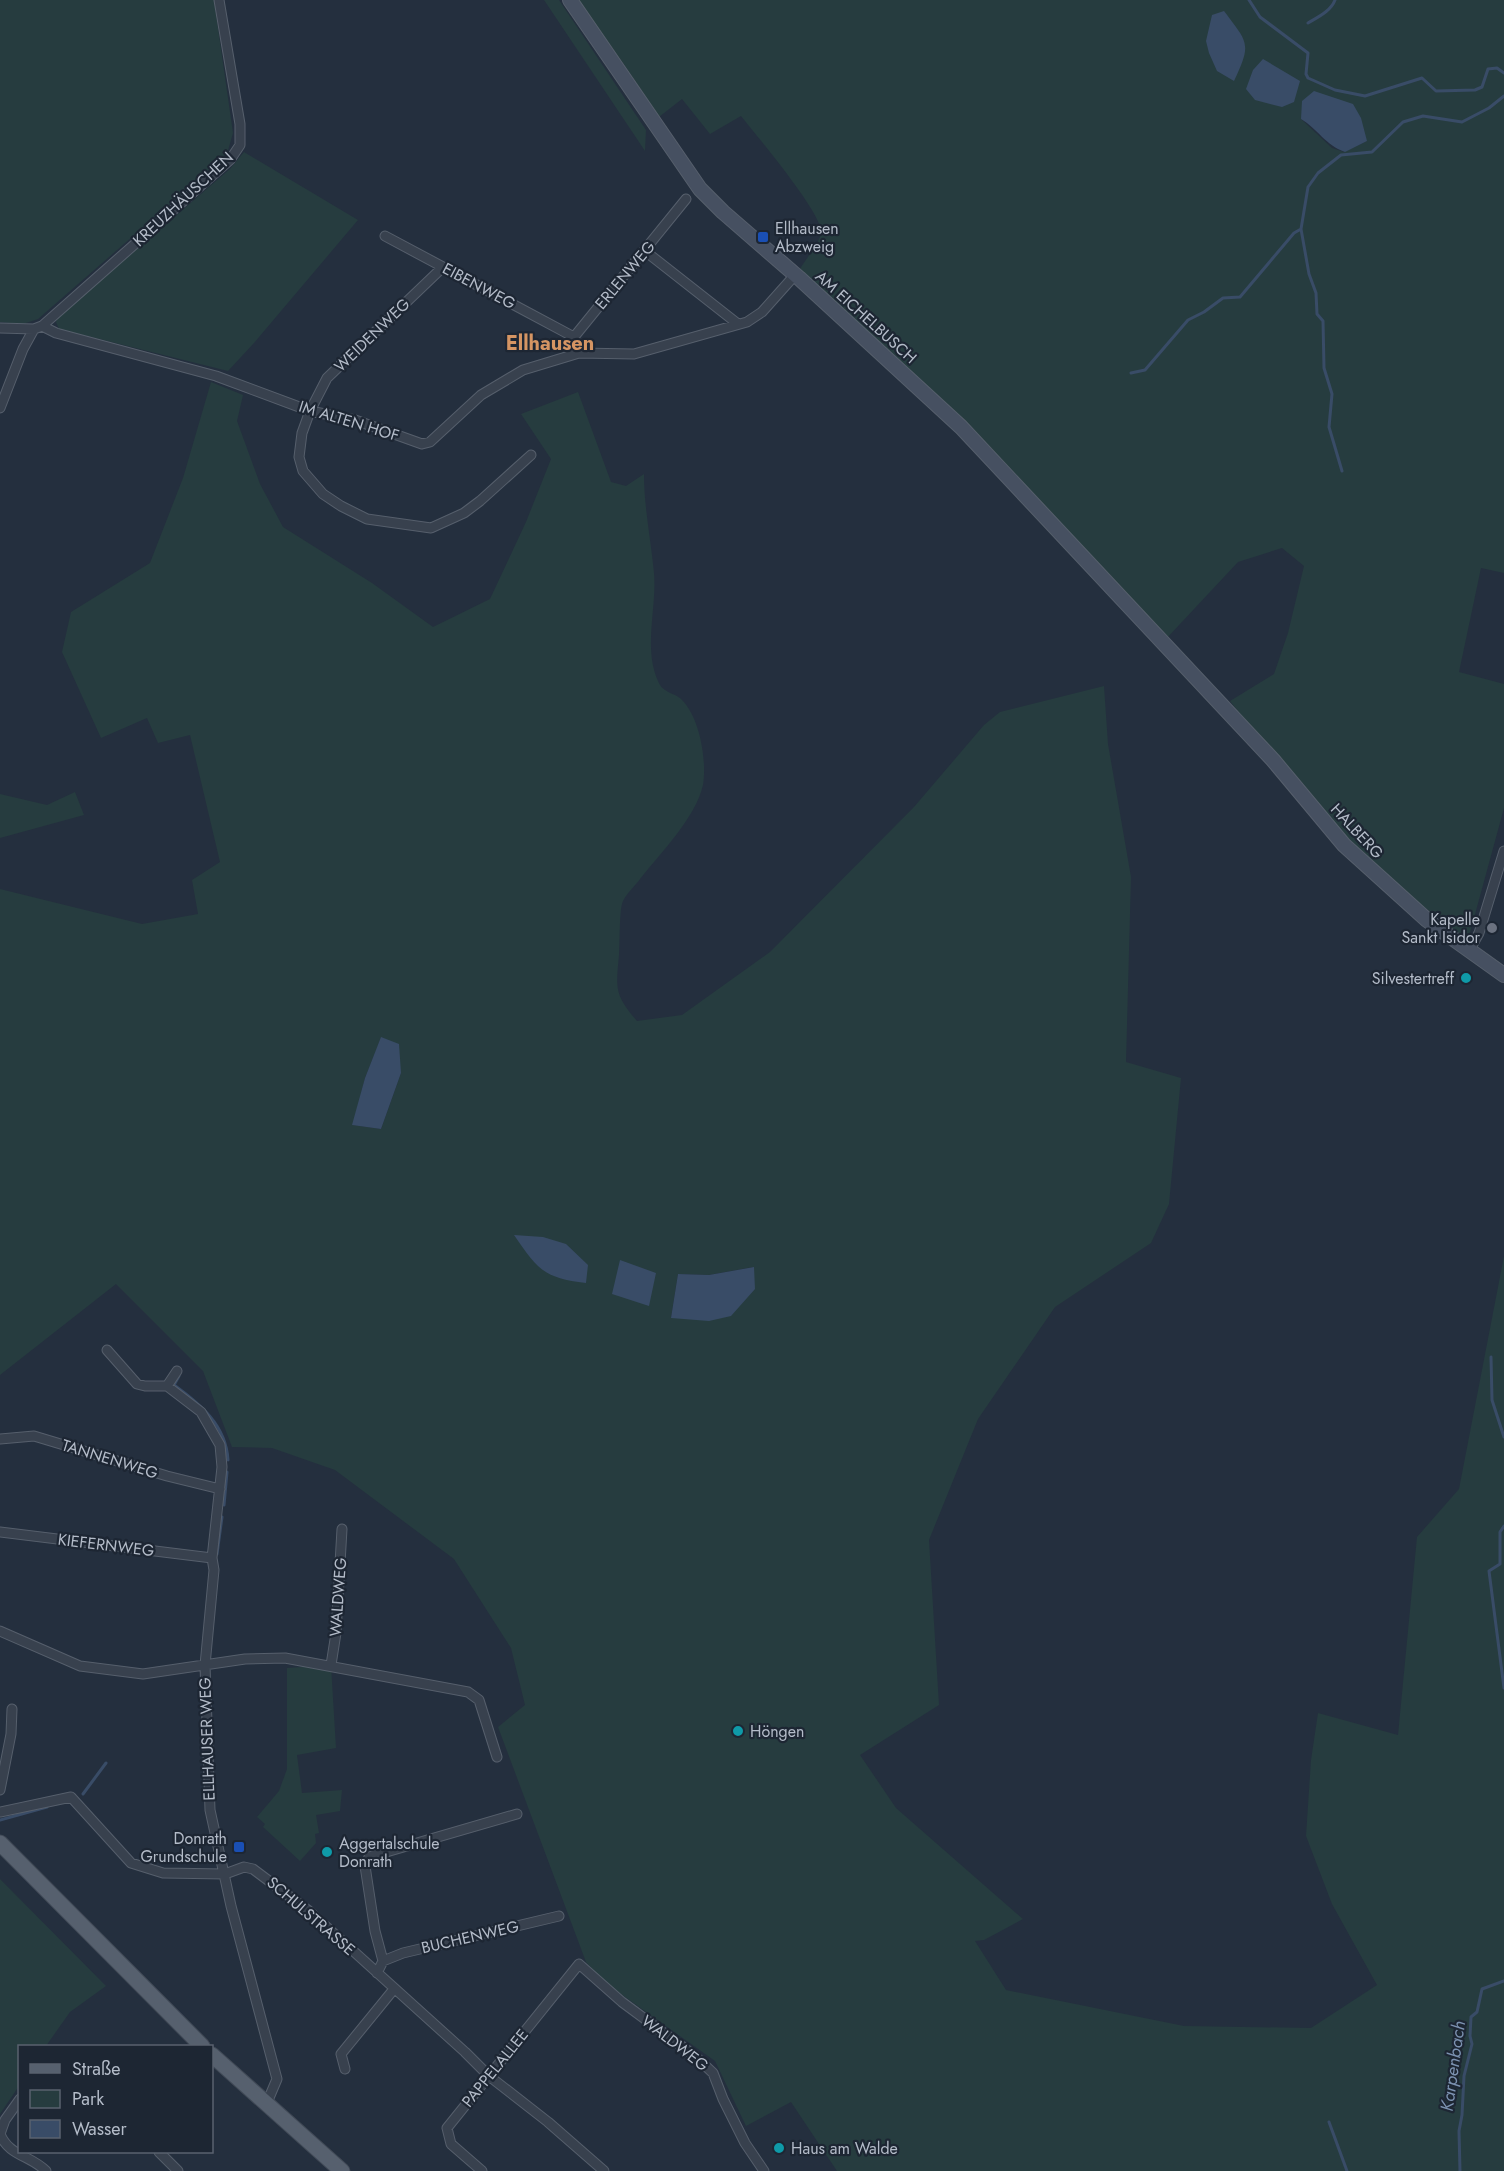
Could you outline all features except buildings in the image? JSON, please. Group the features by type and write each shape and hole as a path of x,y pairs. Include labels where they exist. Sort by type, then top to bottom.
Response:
{"main road":[{"path":"0,1843 201,2045"},
{"path":"213,2056 342,2171"}],"street":[{"name":"KREUZHÄUSCHEN","path":"38,327 230,160 240,145 240,124 219,0"},
{"name":"AM EICHELBUSCH","path":"570,0 700,189 961,427 1161,641"},
{"name":"ERLENWEG","path":"574,337 686,199"},
{"name":"EIBENWEG","path":"385,236 574,337"},
{"path":"645,251 738,324"},
{"name":"WEIDENWEG","path":"443,267 327,378 310,411 302,433 299,457 303,471 323,494 367,519 431,528 464,513 531,455"},
{"name":"IM ALTEN HOF","path":"0,327 38,327 216,376 310,411 355,420 422,444 430,442 481,395 501,381 523,370 579,353 634,354 747,322 762,312 795,275"},
{"path":"0,408 23,349 38,327"},
{"path":"574,337 579,353"},
{"name":"HALBERG","path":"1161,641 1273,760 1344,845 1427,920 1504,975"},
{"path":"1469,951 1479,933 1504,850"},
{"path":"107,1350 137,1384 167,1386 177,1371"},
{"name":"ELLHAUSER WEG","path":"167,1386 201,1412 220,1445 222,1467 212,1558 213,1580 205,1665 210,1810 231,1906 277,2079 266,2105"},
{"name":"TANNENWEG","path":"0,1439 34,1436 167,1476 220,1489"},
{"name":"WALDWEG","path":"331,1665 336,1633 342,1529"},
{"name":"KIEFERNWEG","path":"0,1532 212,1558"},
{"path":"0,1631 80,1666 143,1674 245,1659 285,1658 468,1692 478,1700 497,1757"},
{"path":"0,1790 11,1734 12,1709"},
{"name":"SCHULSTRASSE","path":"0,1812 71,1797 131,1863 163,1873 225,1874 244,1867 254,1869 309,1911 489,2076 548,2122 604,2171"},
{"path":"377,1973 383,1961 375,1931 364,1866 369,1857 517,1814"},
{"name":"BUCHENWEG","path":"383,1961 403,1953 559,1916"},
{"name":"WALDWEG","path":"579,1964 622,2002 695,2056 713,2073 745,2143 764,2171"},
{"name":"PAPPELALLEE","path":"482,2171 451,2144 447,2128 579,1964"},
{"path":"345,2069 341,2054 394,1989"},
{"path":"18,2101 5,2120 0,2134 5,2146 40,2165 46,2171"},
{"path":"161,2153 178,2171"}],"green space":[{"path":"0,0 214,0 233,133 227,154 38,319 23,324 0,322"},
{"path":"544,0 559,0 646,130 645,151"},
{"path":"576,0 1504,0 1504,573 1481,568 1459,672 1504,684 1504,808 1468,940 1391,880 1332,824 1272,755 1230,701 1274,674 1288,633 1304,566 1282,548 1238,562 1166,639 965,422 800,269 820,237 819,224 801,193 741,116 710,134 682,99 659,117 623,63","holes":["1301,119 1367,141 1344,152 1332,148"]},
{"path":"244,152 358,220 228,371 59,329 56,322 58,317 230,169"},
{"path":"211,382 243,395 237,421 260,484 283,527 372,583 433,627 490,599 526,522 551,459 521,414 578,392 611,482 626,486 644,474 646,512 654,573 651,655 660,685 666,691 679,697 688,708 698,728 703,752 703,785 693,810 676,835 627,895 622,905 617,984 620,997 637,1021 682,1015 770,952 914,807 984,725 1000,712 1104,686 1108,744 1131,877 1126,1062 1181,1078 1169,1204 1151,1243 1055,1307 978,1419 929,1540 939,1705 860,1755 896,1808 1023,1919 984,1940 975,1941 1006,1990 1184,2026 1311,2028 1377,1985 1332,1904 1306,1836 1311,1760 1318,1713 1398,1735 1417,1537 1459,1489 1504,1256 1504,2171 837,2171 791,2102 746,2126 715,2061 604,1982 586,1962 498,1727 525,1705 511,1648 454,1559 335,1470 272,1448 232,1447 203,1371 116,1284 0,1375 0,889 142,924 198,914 192,880 220,862 190,735 158,743 147,718 101,738 62,652 71,612 150,563 183,478","holes":["381,1038 401,1073 381,1129 353,1125 365,1078","753,1267 671,1318 678,1274 709,1275"]},
{"path":"75,792 84,815 0,838 0,794 47,805"},
{"path":"331,1665 336,1748 297,1755 302,1793 342,1790 340,1811 316,1815 319,1833 315,1834 316,1843 300,1861 263,1827 265,1824 257,1817 279,1791 287,1769 287,1668"},
{"path":"0,1879 106,1986 70,2012 47,2045 18,2045 18,2087 0,2114"}],"water":[{"path":"1224,11 1245,44 1243,59 1234,81 1217,71 1206,41 1212,15"},
{"path":"1263,59 1300,81 1294,102 1282,107 1255,100 1246,89 1253,70"},
{"path":"1314,91 1353,104 1361,118 1367,141 1345,152 1332,145 1301,119 1302,101"},
{"path":"381,1037 399,1044 401,1073 381,1129 352,1125 365,1078"},
{"path":"514,1235 543,1237 566,1244 588,1265 586,1283 560,1278 543,1270 529,1257"},
{"path":"620,1260 656,1273 649,1306 612,1294"},
{"path":"754,1267 755,1289 731,1316 709,1321 671,1318 678,1274 709,1275"}],"waterway":[{"path":"1249,0 1260,17 1308,53 1306,74 1308,78 1335,90 1365,96 1422,78 1436,91 1475,90 1482,87 1488,69 1497,68 1504,73"},
{"path":"1308,23 1327,11 1335,0"},
{"path":"1342,471 1329,427 1332,394 1324,368 1323,321 1317,314 1316,293 1309,274 1301,229 1308,187 1318,173 1341,155 1372,152 1403,122 1423,116 1462,122 1489,108 1504,96"},
{"path":"1131,373 1145,370 1188,320 1223,298 1240,297 1294,233 1301,229"},
{"name":"Karpenbach","path":"1491,1357 1492,1400 1504,1437"},
{"path":"179,1376 174,1385 210,1416 222,1436 228,1460"},
{"path":"224,1505 227,1472"},
{"path":"217,1554 222,1517"},
{"name":"Karpenbach","path":"1504,1526 1500,1532 1500,1564 1489,1571 1504,1688"},
{"path":"83,1794 106,1763"},
{"path":"0,1820 47,1807"},
{"name":"Karpenbach","path":"1460,2171 1459,2131 1464,2076 1472,2044 1471,2017 1477,2012 1482,1989 1504,1981"},
{"path":"1329,2122 1347,2171"}],"place":[{"name":"Ellhausen Abzweig","path":"763,237"},
{"name":"Kapelle Sankt Isidor","path":"1492,928"},
{"name":"Silvestertreff","path":"1466,978"},
{"name":"Höngen","path":"738,1731"},
{"name":"Donrath Grundschule","path":"239,1847"},
{"name":"Aggertalschule Donrath","path":"327,1852"},
{"name":"Haus am Walde","path":"779,2148"}],"district":[{"name":"Ellhausen","path":"550,343"}]}
